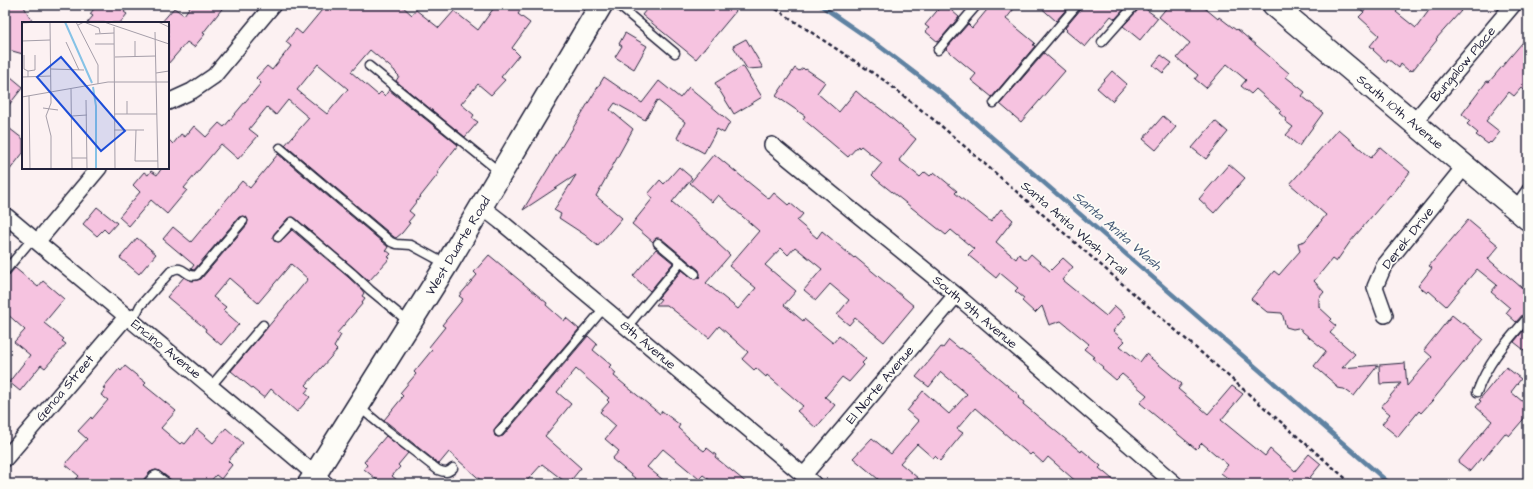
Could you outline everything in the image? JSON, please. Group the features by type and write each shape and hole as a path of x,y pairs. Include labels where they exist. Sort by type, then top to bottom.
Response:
{"main road":[{"name":"West Duarte Road","path":"316,481 357,405 482,207 601,5"},
{"name":"South 10th Avenue","path":"1274,5 1464,167 1521,213"}],"street":[{"path":"169,102 192,91 214,76 273,5"},
{"name":"Bungalow Place","path":"1413,123 1513,5"},
{"name":"South 9th Avenue","path":"772,145 956,295 1174,484"},
{"name":"Derek Drive","path":"1385,315 1375,287 1384,266 1464,167"},
{"path":"35,240 98,169"},
{"name":"8th Avenue","path":"482,207 809,480"},
{"name":"Encino Avenue","path":"5,215 211,386 316,481"},
{"name":"El Norte Avenue","path":"809,480 956,295"},
{"name":"Genoa Street","path":"5,459 126,317"}],"lane":[{"path":"618,5 675,53"},
{"path":"938,50 977,5"},
{"path":"994,103 1077,5"},
{"path":"1102,42 1135,5"},
{"path":"370,66 501,174"},
{"path":"280,148 391,242 396,244 411,245 447,264"},
{"path":"1521,213 1528,187"},
{"path":"126,317 137,312 161,282 175,268 179,268 190,276 197,275 243,220"},
{"path":"278,237 292,222 410,323"},
{"path":"5,271 35,240"},
{"path":"658,243 695,274"},
{"path":"627,327 682,262"},
{"path":"499,432 604,308"},
{"path":"1477,392 1484,374 1495,356 1528,317"},
{"path":"211,386 263,325"},
{"path":"357,405 438,470 445,473 453,468"},
{"path":"147,484 156,475 168,484"}],"path":[{"name":"Santa Anita Wash Trail","path":"770,5 885,81 939,124 1352,484"}],"building":[{"path":"5,5 23,5 32,21 22,22 22,54 5,49"},
{"path":"97,5 130,5 124,12 127,14 121,22 88,22 93,16 90,14"},
{"path":"191,5 225,5 194,47 187,42 169,63 169,22 162,22 174,8 184,15"},
{"path":"326,5 401,5 412,15 416,10 439,28 454,11 478,30 496,5 524,5 518,14 530,23 512,48 519,55 501,77 505,80 491,95 478,84 461,104 474,115 472,118 478,122 465,137 396,81 399,76 395,71 370,50 351,72 378,95 381,92 385,96 389,90 458,145 437,172 439,173 409,211 414,215 408,222 410,223 396,238 285,145 309,118 288,100 276,115 267,107 249,129 258,136 238,159 221,144 184,188 187,190 167,214 151,200 129,226 119,217 140,192 133,185 144,172 148,175 151,171 157,175 161,169 169,169 169,140 173,144 181,134 185,137 194,126 206,137 219,123 224,127 261,83 256,78 267,66 272,70 291,46 286,42 296,29 302,34","holes":["318,64 348,89 327,114 297,90"]},
{"path":"650,5 741,5 696,59 642,15"},
{"path":"942,5 945,5 959,17 938,42 925,31 929,28 925,25"},
{"path":"991,5 1017,5 1006,19 1035,43 1033,45 1035,46 992,97 971,80 976,74 946,49 968,24 972,28"},
{"path":"1038,5 1070,5 1056,21"},
{"path":"1082,5 1128,5 1115,19 1111,16 1085,47 1066,31 1067,30 1065,28 1081,9"},
{"path":"1140,5 1158,18 1140,40 1123,26 1139,9"},
{"path":"1169,5 1201,5 1218,19 1219,17 1236,30 1237,29 1289,73 1286,77 1305,92 1302,96 1323,113 1299,146 1286,135 1293,127 1285,121 1286,119 1279,113 1281,111 1256,89 1251,94 1241,86 1246,80 1227,64 1206,88 1195,79 1198,75 1177,58 1190,43 1159,17"},
{"path":"1355,5 1402,5 1396,12 1416,28 1433,5 1454,5 1461,11 1436,39 1437,40 1412,71 1410,69 1409,71 1401,64 1399,68 1388,59 1386,62 1373,50 1374,49 1370,46 1379,35 1359,17 1364,12"},
{"path":"625,33 647,46 634,69 615,57 622,46 619,44"},
{"path":"1528,36 1528,93 1521,88 1514,96 1509,92 1486,121 1500,132 1491,143 1490,142 1488,144 1476,135 1478,133 1467,124 1470,121 1462,114 1487,81 1489,82"},
{"path":"746,39 763,68 747,69 733,46"},
{"path":"1044,53 1065,71 1021,122 1000,104"},
{"path":"1161,55 1172,63 1163,73 1153,65"},
{"path":"743,66 762,97 734,114 715,83"},
{"path":"795,68 799,71 803,68 805,70 806,69 825,82 817,93 839,112 856,91 871,104 872,103 882,110 916,139 899,160 920,177 925,172 930,176 934,172 957,191 955,193 991,222 1001,209 1013,220 996,242 1016,259 1019,254 1026,260 1031,254 1050,271 1063,258 1073,267 1062,280 1106,316 1115,306 1126,316 1113,331 1125,341 1120,346 1140,362 1146,354 1182,384 1178,389 1208,414 1232,386 1243,394 1221,420 1265,456 1270,449 1295,471 1309,454 1321,464 1307,481 1311,484 1235,484 1221,473 1228,465 1202,443 1196,449 1140,403 1147,395 1122,374 1116,380 1102,368 1103,367 1092,358 1094,357 1084,349 1089,344 1061,321 1049,325 1042,306 1035,313 1022,301 1024,298 1015,291 1018,288 1000,273 996,278 968,255 974,249 951,230 946,235 877,180 872,175 882,163 861,146 859,148 858,146 848,157 803,119 805,116 776,96"},
{"path":"1112,71 1127,84 1112,101 1097,88"},
{"path":"5,72 22,86 22,88 5,110"},
{"path":"604,77 642,103 659,81 680,98 689,87 730,122 724,133 717,129 704,153 677,138 685,122 657,100 645,120 615,103 610,110 633,129 596,196 622,218 598,246 585,235 559,218 561,214 554,210 576,175 523,210"},
{"path":"1163,116 1176,127 1156,150 1143,139"},
{"path":"1215,121 1228,132 1206,159 1192,148"},
{"path":"5,125 22,138 22,154 5,176"},
{"path":"1338,129 1371,158 1380,147 1410,172 1350,242 1336,262 1332,259 1314,281 1324,292 1319,298 1319,307 1332,319 1330,321 1336,326 1330,333 1355,354 1342,368 1378,365 1354,396 1344,389 1337,388 1335,384 1314,366 1326,351 1298,328 1293,329 1286,327 1282,313 1267,312 1251,299 1274,271 1279,275 1300,251 1298,243 1305,241 1326,215 1290,184"},
{"path":"278,154 388,247 386,250 391,254 388,257 390,258 369,281 293,217 288,218 274,234 274,241 279,242 292,230 362,290 364,293 362,296 365,298 362,302 363,303 337,333 341,335 334,347 337,350 306,385 309,388 305,393 310,397 297,412 271,389 264,398 231,371 308,279 291,264 258,303 229,278 213,297 226,307 223,310 239,324 221,345 205,331 206,329 167,297 184,277 192,281 201,279 247,225 248,220 244,216 239,217 194,270 191,269 194,265 163,239 173,227 191,242 242,181 250,188"},
{"path":"714,154 769,199 774,193 788,205 790,203 803,214 797,221 817,238 822,231 914,306 884,342 855,318 849,325 837,315 849,300 830,284 816,300 804,290 822,269 795,247 788,255 781,248 765,265 796,291 784,305 833,343 839,336 866,359 862,363 864,365 849,382 842,377 825,397 835,405 816,428 797,411 803,406 767,375 766,377 756,368 754,370 742,359 748,352 719,326 709,338 667,305 656,305 661,299 658,298 682,270 694,279 699,278 700,275 699,270 662,239 656,238 653,242 632,224 653,198 648,194 660,180 664,184 679,167 692,178 672,202 718,242 717,243 730,255 706,283 738,309 756,288 729,266 759,231 718,195 712,202 690,183"},
{"path":"1229,164 1245,178 1214,213 1199,199"},
{"path":"97,207 117,223 108,233 104,229 97,236 83,224"},
{"path":"1468,220 1499,246 1488,259 1528,293 1528,312 1524,313 1516,322 1506,313 1510,308 1491,292 1497,285 1477,269 1446,306 1429,291 1427,293 1418,286 1432,268 1429,266"},
{"path":"137,238 156,254 139,274 120,258"},
{"path":"656,249 673,263 650,291 633,276"},
{"path":"489,255 547,303 546,305 564,321 566,318 579,329 495,428 495,436 503,436 588,336 597,344 593,350 611,365 609,367 616,373 614,376 660,414 662,411 680,425 678,428 700,448 704,451 707,448 716,455 715,457 748,484 715,484 703,475 699,479 663,449 647,467 668,484 642,484 612,459 619,451 605,439 616,426 600,412 609,402 607,400 609,398 576,369 557,392 571,404 545,436 581,468 568,484 542,464 524,484 485,484 449,452 439,464 384,420 402,398 403,396 400,393 416,374 414,372 432,350 429,347 445,327 442,325 463,299 459,296 477,275 474,272"},
{"path":"15,268 38,287 43,281 64,299 44,323 64,339 62,341 66,344 45,368 41,365 20,391 9,382 30,355 14,342 25,330 5,312 5,276 9,275"},
{"path":"1452,315 1483,339 1432,401 1421,413 1419,411 1398,437 1382,424 1390,414 1381,407 1401,383 1380,384 1379,365 1405,363 1407,386 1432,357 1424,350"},
{"path":"1528,325 1528,353 1514,342"},
{"path":"949,340 960,349 961,348 969,353 1020,396 1018,398 1024,402 1023,404 1081,452 1082,450 1101,466 1099,468 1118,484 1079,484 1048,457 1043,463 1032,453 1030,455 975,408 957,429 963,433 940,461 935,456 933,458 917,444 900,463 925,484 884,484 853,458 872,438 891,454 919,421 907,411 923,391 949,414 967,394 941,372 929,387 916,377 941,347 943,348"},
{"path":"125,366 146,383 144,385 176,411 161,428 180,444 182,442 185,444 197,429 213,443 226,428 243,443 228,461 232,465 221,479 216,475 208,484 173,484 171,480 156,470 150,472 143,480 142,484 72,484 79,476 65,464 87,439 78,431 91,417 92,419 108,400 101,395 105,389 103,388 119,369 121,371"},
{"path":"1506,367 1521,379 1511,392 1528,406 1528,414 1509,436 1505,433 1483,460 1481,458 1470,471 1458,462 1492,421 1476,407 1481,401 1479,400"},
{"path":"386,436 408,453 398,465 400,467 392,476 402,484 382,484 364,469 367,465 364,462"}],"waterway":[{"name":"Santa Anita Wash","path":"820,5 878,45 941,93 1390,484"}]}
